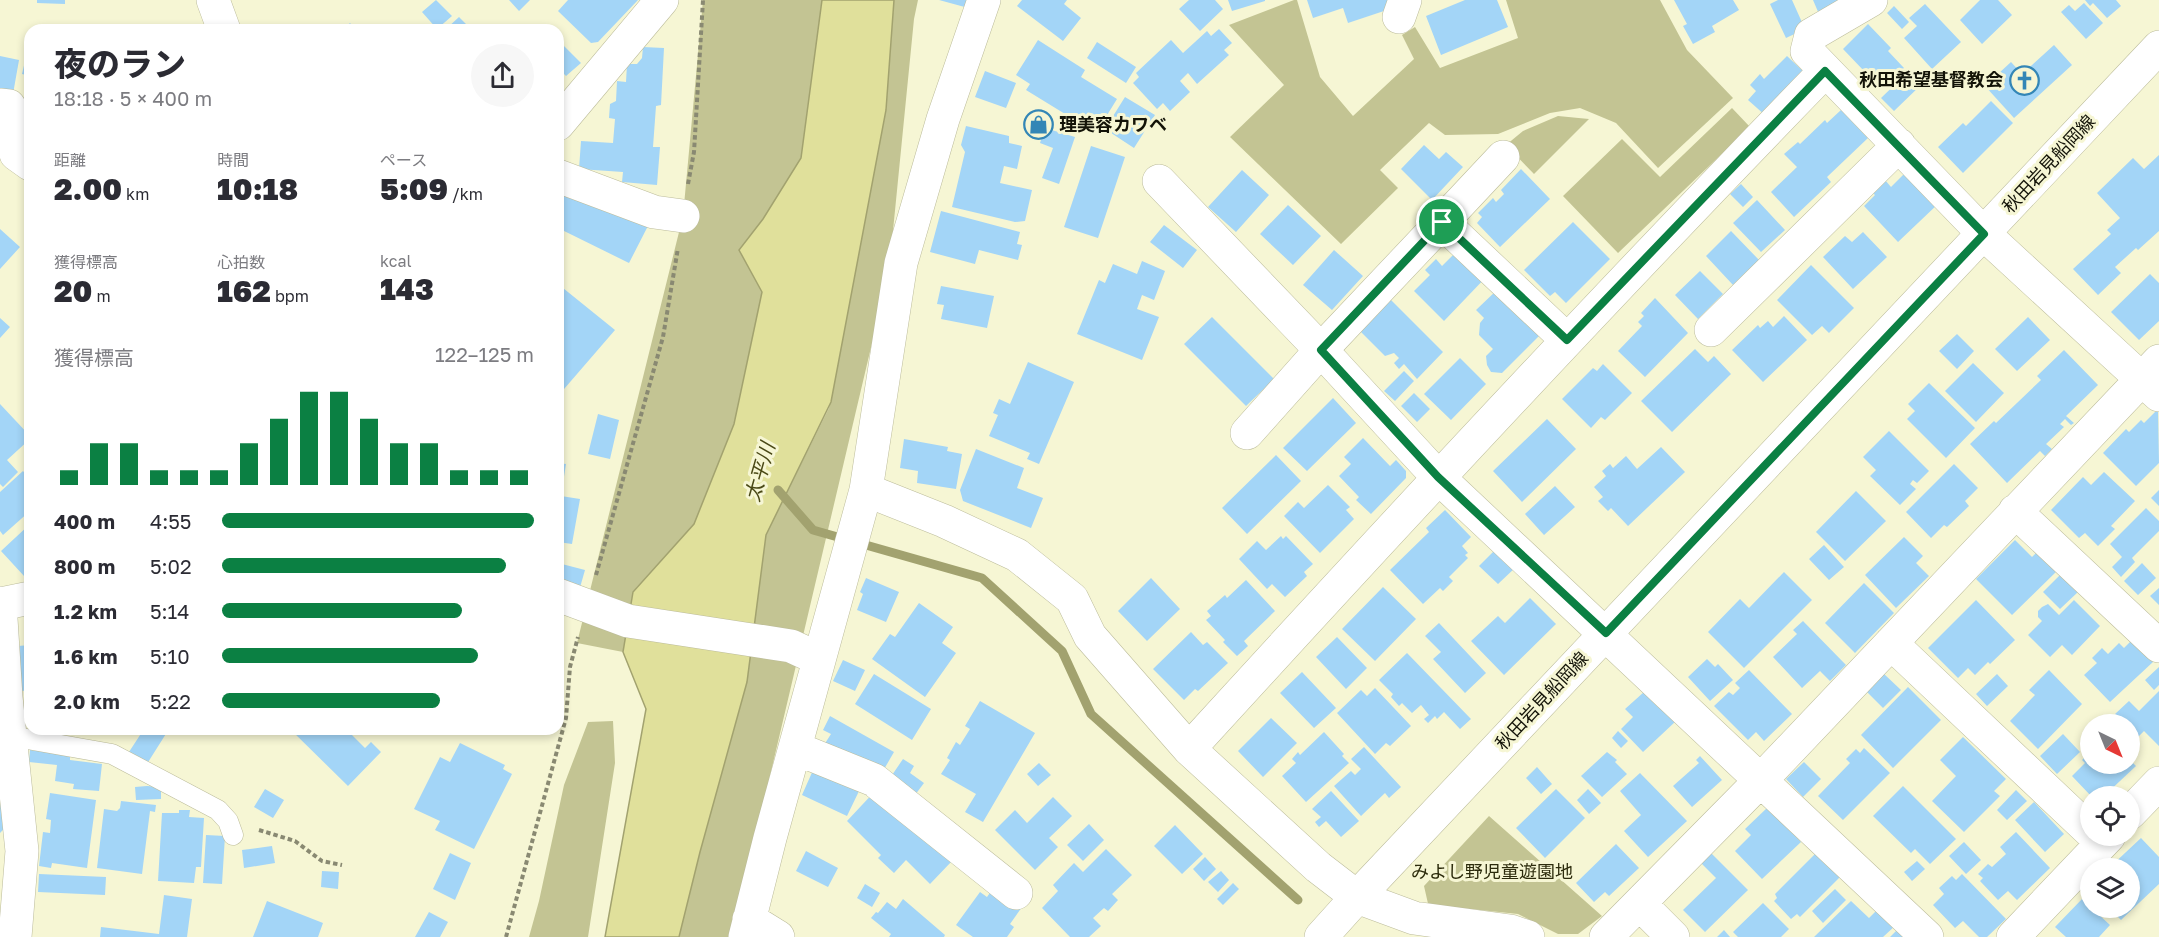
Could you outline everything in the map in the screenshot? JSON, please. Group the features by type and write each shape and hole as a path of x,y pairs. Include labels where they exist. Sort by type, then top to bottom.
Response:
{"street":[{"path":"213,0 222,24"},
{"path":"564,117 662,0"},
{"path":"778,937 747,928 795,748 805,653 852,541 866,490 901,263 943,119 984,0"},
{"path":"1606,937 1761,780 2015,511 2153,378 1984,234 1807,51 1811,35 1871,0"},
{"name":"秋田岩見船岡線","path":"1321,937 2159,47"},
{"path":"1189,749 1438,477 1825,71"},
{"path":"0,105 9,106 15,162"},
{"path":"1711,330 1899,145"},
{"path":"1247,433 1321,350 1503,157"},
{"path":"564,178 654,212 683,216"},
{"path":"1159,181 1321,350 1438,477 1927,937"},
{"path":"1442,222 1567,340"},
{"path":"866,490 944,521 1017,555 1072,599 1090,636 1189,749 1318,867 1357,897 1414,918 1510,931 1528,937"},
{"path":"2015,511 2159,646"},
{"path":"15,937 22,851 0,604 24,599"},
{"path":"572,600 628,621 805,653"},
{"path":"1891,643 2080,819"},
{"path":"795,748 874,780 1016,893"},
{"path":"2140,803 2159,783"},
{"path":"2013,937 2091,846"},
{"path":"1640,904 1673,937"}],"lane":[{"path":"10,736 112,754 218,810 229,826"}],"path":[{"path":"564,725 570,667 572,600 663,337 694,152 703,0"},
{"path":"506,937 561,735"},
{"path":"229,826 295,841 322,861 342,865"}],"green space":[{"path":"703,0 822,0 801,158 763,219 739,250 762,292 734,424 694,524 633,592 623,652 577,643 683,216"},
{"path":"894,0 918,0 914,19 889,271 732,937 679,937 747,682 766,534 829,408 886,110"},
{"path":"1297,0 1320,77 1353,116 1414,59 1402,35 1415,27 1440,68 1518,38 1506,0 1660,0 1687,50 1733,98 1658,168 1616,123 1580,108 1550,113 1498,134 1445,135 1429,123 1380,170 1398,188 1341,244 1230,137 1284,85 1229,25"},
{"path":"1732,108 1750,127 1618,253 1563,196 1622,139 1660,177"},
{"path":"1558,116 1589,119 1534,174 1506,145 1523,131"},
{"path":"613,721 615,763 588,937 529,937 564,785 588,722"},
{"name":"みよし野児童遊園地","path":"1489,816 1602,916 1578,934 1558,934 1518,914 1461,908 1429,908 1424,886"}],"water":[{"name":"太平川","path":"822,0 894,0 886,110 831,402 766,535 747,682 679,937 605,937 646,709 623,652 633,592 694,524 734,424 762,292 739,250 763,219 801,158"}],"building":[{"path":"37,0 65,0 65,4 37,3"},
{"path":"436,0 452,16 443,24 433,24 422,12"},
{"path":"509,0 530,0 519,11"},
{"path":"568,0 638,0 598,42 591,43 558,11"},
{"path":"939,0 975,0 972,9"},
{"path":"1022,0 1067,0 1064,4 1081,18 1063,41 1017,6"},
{"path":"1189,0 1215,0 1223,9 1200,31 1179,9"},
{"path":"1228,0 1265,0 1265,1 1232,11"},
{"path":"1307,0 1387,0 1390,9 1348,23 1343,8 1313,18"},
{"path":"1465,0 1497,0 1508,27 1441,55 1426,16"},
{"path":"1674,0 1733,0 1739,10 1712,26 1715,32 1693,44 1683,26 1687,24"},
{"path":"1778,0 1792,0 1805,29 1786,38 1770,4"},
{"path":"1813,0 1844,0 1819,14"},
{"path":"1980,0 1998,0 2012,15 1982,44 1960,20"},
{"path":"2085,0 2116,0 2121,6 2107,18 2093,3 2090,6"},
{"path":"2084,3 2103,23 2086,39 2061,12 2069,5 2075,11"},
{"path":"1925,4 1961,42 1932,69 1904,38 1917,26 1909,18"},
{"path":"1894,6 1909,22 1902,29 1887,13"},
{"path":"459,17 466,24 451,24"},
{"path":"1868,24 1891,48 1888,51 1904,68 1885,87 1868,69 1865,72 1843,49"},
{"path":"1219,29 1232,43 1224,50 1229,55 1197,84 1188,73 1180,81 1190,92 1170,111 1163,103 1157,109 1133,83 1139,77 1136,73 1171,40 1183,53 1207,31 1211,36"},
{"path":"1038,40 1085,70 1081,77 1117,99 1096,133 1026,90 1030,84 1016,75"},
{"path":"1097,42 1136,67 1126,83 1087,58"},
{"name":"秋田希望基督教会","path":"2054,45 2072,65 2014,118 1985,86 2011,62 2022,74"},
{"path":"564,46 581,63 566,76 564,74"},
{"path":"643,47 664,48 661,105 656,106 653,147 660,147 657,185 622,182 623,172 579,169 581,141 613,143 615,119 609,118 610,104 616,101 617,81 626,82 627,64 637,64 642,58"},
{"path":"0,56 19,60 13,94 0,92"},
{"path":"1787,56 1806,74 1766,116 1748,100 1756,91 1750,85 1760,74 1764,79"},
{"path":"985,71 1016,83 1006,108 975,97"},
{"path":"1909,71 1922,84 1894,111 1881,98"},
{"path":"1125,97 1155,115 1134,148 1105,129"},
{"path":"1991,101 2013,123 1963,173 1938,147 1963,123 1966,126"},
{"path":"1841,110 1868,138 1827,177 1831,182 1794,217 1771,192 1797,167 1784,154 1798,142 1800,144 1825,120 1827,123"},
{"path":"966,126 1009,136 1009,143 1022,146 1017,169 1004,166 1000,183 1032,190 1025,221 1015,222 952,207 965,152 961,145"},
{"path":"1045,128 1075,137 1059,184 1042,178 1053,148 1040,143"},
{"path":"1424,145 1439,159 1446,152 1463,167 1432,200 1401,169"},
{"path":"1091,146 1125,157 1098,238 1064,227"},
{"path":"2159,155 2159,231 2115,267 2121,273 2098,295 2073,269 2111,234 2107,230 2120,218 2097,193 2133,158 2144,169"},
{"path":"1521,169 1550,199 1500,247 1477,223 1482,217 1478,213 1493,198 1496,202 1504,194 1501,190"},
{"path":"1242,170 1269,195 1236,232 1208,207"},
{"path":"1908,170 1939,203 1898,242 1864,206 1875,195 1872,192 1885,180 1891,187"},
{"path":"1741,184 1753,197 1743,207 1730,194"},
{"path":"564,195 650,222 629,263 564,231"},
{"path":"1757,200 1785,230 1761,252 1733,223"},
{"path":"1288,205 1321,236 1293,265 1260,234"},
{"path":"941,211 1020,232 1017,244 1022,245 1018,260 979,250 975,264 930,252"},
{"path":"1573,222 1610,259 1566,303 1555,292 1550,296 1524,270"},
{"path":"1164,225 1197,250 1183,268 1150,242"},
{"path":"0,229 20,247 0,269"},
{"path":"1731,231 1759,260 1733,285 1706,256"},
{"path":"1863,232 1887,257 1853,289 1823,257 1845,236 1852,242"},
{"path":"1334,250 1363,276 1332,310 1303,285"},
{"path":"1457,251 1489,274 1444,321 1414,291 1430,275 1425,270 1436,259 1442,266"},
{"path":"1142,261 1165,271 1154,300 1142,295 1137,309 1159,317 1142,360 1077,334 1099,280 1105,283 1113,264 1137,274"},
{"path":"1811,265 1854,308 1829,333 1822,326 1812,335 1777,300"},
{"path":"1700,271 1723,294 1698,319 1675,295"},
{"path":"2150,274 2159,283 2159,321 2139,340 2111,312"},
{"path":"941,286 994,296 987,328 941,319 944,305 937,304"},
{"path":"564,289 615,330 564,389"},
{"path":"1498,289 1542,333 1502,373 1491,372 1487,365 1486,356 1493,349 1479,335 1480,323 1484,318 1476,310"},
{"path":"1655,298 1688,333 1645,377 1618,351 1642,326 1638,322 1644,316 1641,313"},
{"path":"1390,299 1443,352 1417,379 1404,364 1399,369 1394,363 1399,358 1394,353 1385,356 1359,330"},
{"path":"1784,316 1807,340 1763,382 1732,350 1758,325 1760,328 1768,321 1773,327"},
{"path":"1212,317 1274,379 1246,406 1184,344"},
{"path":"2028,317 2050,340 2017,371 1995,349"},
{"path":"0,318 10,327 0,338"},
{"path":"1957,334 1974,351 1957,369 1939,351"},
{"path":"1695,349 1708,362 1714,356 1731,374 1672,432 1641,401"},
{"path":"2064,350 2098,385 2066,416 2074,423 2071,425 2065,419 2060,424 2064,427 2046,444 2052,449 2045,456 2040,451 2007,483 1970,444 1994,421 1996,423 2041,380 2037,376"},
{"path":"1460,358 1486,384 1451,420 1424,394"},
{"path":"1028,362 1074,382 1039,464 1027,459 1030,453 989,436 998,415 993,413 999,399 1010,404"},
{"path":"1973,363 2004,393 1976,422 1945,391"},
{"path":"1603,364 1632,393 1605,420 1601,417 1591,428 1562,399 1593,368 1597,371"},
{"path":"1404,371 1414,381 1395,401 1384,391"},
{"path":"1929,383 1975,428 1946,458 1907,419 1915,411 1908,404"},
{"path":"1414,393 1430,409 1417,422 1401,406"},
{"path":"1333,398 1356,423 1307,471 1283,448"},
{"path":"0,404 24,430 24,444 7,460 18,472 3,487 0,484"},
{"path":"2158,409 2159,463 2136,486 2103,453 2126,429 2129,432 2141,420 2144,423"},
{"path":"598,414 619,420 610,459 588,454"},
{"path":"1547,419 1576,449 1522,502 1493,471"},
{"path":"1889,431 1929,471 1917,483 1913,480 1910,484 1916,489 1900,505 1870,476 1876,470 1863,457"},
{"path":"1363,438 1390,466 1396,460 1406,471 1406,478 1371,514 1356,500 1359,497 1339,476 1351,464 1344,457"},
{"path":"904,439 948,447 947,451 962,454 956,489 917,483 918,471 900,468"},
{"path":"1661,447 1685,472 1628,526 1611,508 1608,511 1598,501 1603,497 1594,487 1606,476 1602,471 1610,464 1613,468 1626,456 1637,469"},
{"path":"976,449 1024,468 1017,488 1043,498 1031,528 963,501 960,490"},
{"path":"1276,455 1301,481 1247,534 1222,508"},
{"path":"1954,464 1978,488 1965,501 1969,506 1947,527 1944,525 1931,538 1906,512"},
{"path":"24,472 24,516 3,535 0,531 0,492"},
{"path":"2104,472 2135,501 2111,526 2115,529 2098,546 2085,533 2079,538 2051,510 2083,477 2091,485"},
{"path":"1328,485 1350,507 1346,510 1354,519 1320,553 1284,516 1298,502 1304,508"},
{"path":"1555,486 1575,507 1544,535 1525,514"},
{"path":"2159,490 2159,506 2151,498"},
{"path":"1856,491 1886,521 1845,561 1816,532"},
{"path":"564,496 580,499 572,544 564,543"},
{"path":"2146,508 2159,521 2159,531 2132,558 2135,562 2121,577 2112,567 2122,557 2110,544"},
{"path":"1445,510 1471,537 1462,546 1468,553 1465,555 1468,558 1449,577 1453,581 1443,591 1440,588 1423,604 1390,570 1429,532 1426,528"},
{"path":"24,530 24,576 1,551"},
{"path":"1281,536 1283,539 1286,536 1313,564 1304,572 1307,576 1285,597 1272,584 1267,589 1239,559 1257,541 1266,550"},
{"path":"1904,537 1923,556 1916,563 1929,576 1896,608 1865,575"},
{"path":"2015,540 2032,557 2038,551 2058,570 2012,615 1976,579"},
{"path":"1824,545 1844,567 1829,580 1809,559"},
{"path":"1498,547 1516,567 1498,584 1479,566"},
{"path":"2142,563 2156,578 2138,595 2124,581"},
{"path":"564,565 585,570 579,591 564,587"},
{"path":"1784,572 1812,600 1744,668 1708,632 1740,599 1749,608"},
{"path":"2060,575 2078,592 2060,609 2043,592"},
{"path":"866,578 899,592 886,622 857,610 863,594 860,592"},
{"path":"1151,578 1180,609 1147,641 1118,611"},
{"path":"1246,580 1275,611 1244,641 1248,646 1237,656 1206,620 1211,616 1207,611 1225,595 1227,598"},
{"path":"1864,583 1894,613 1855,653 1825,623"},
{"path":"1383,587 1416,619 1375,661 1342,629"},
{"path":"2159,588 2159,605 2150,596"},
{"path":"1530,598 1556,624 1504,675 1471,641 1498,616 1505,623"},
{"path":"1976,600 2015,640 1975,675 1968,668 1958,678 1928,648"},
{"path":"2074,600 2100,626 2072,655 2062,645 2050,657 2028,635 2042,621 2038,617 2038,611 2048,604 2059,615"},
{"path":"919,603 953,627 942,643 956,653 925,697 872,659 890,634 895,637"},
{"path":"1803,621 1846,665 1830,681 1820,671 1802,688 1773,657 1797,634 1793,630"},
{"path":"1439,623 1486,673 1465,693 1433,659 1441,652 1425,636"},
{"path":"1191,632 1203,645 1207,642 1228,663 1198,691 1195,689 1184,700 1153,669"},
{"path":"1337,637 1367,668 1346,689 1316,657"},
{"path":"2132,640 2153,662 2110,702 2084,675 2097,663 2092,658 2102,648 2108,654 2119,643 2124,648"},
{"path":"18,646 24,646 24,691 22,691"},
{"path":"1407,653 1471,719 1460,729 1444,712 1437,719 1435,716 1428,723 1424,719 1429,715 1421,705 1412,713 1402,703 1399,706 1391,697 1393,694 1379,680"},
{"path":"1707,659 1715,667 1718,664 1733,680 1710,701 1688,677"},
{"path":"843,660 865,670 855,691 833,681"},
{"path":"2159,667 2159,685 2154,690 2145,680"},
{"path":"1749,670 1792,714 1764,741 1756,732 1748,740 1714,706 1729,692 1733,695 1740,688 1735,683"},
{"path":"2049,670 2082,704 2038,749 2010,721 2035,695 2029,690"},
{"path":"1302,672 1336,708 1314,728 1280,693"},
{"path":"1883,673 1901,690 1883,708 1866,691"},
{"path":"874,674 931,709 912,740 855,704"},
{"path":"1997,674 2008,686 1987,706 1976,694"},
{"path":"1908,687 1941,720 1893,768 1861,735"},
{"path":"1375,688 1411,726 1390,746 1386,743 1375,754 1337,713 1361,690 1367,696"},
{"path":"2159,691 2159,746 2144,731 2140,735 2140,714 2115,714 2129,701 2139,711"},
{"path":"1644,692 1658,707 1661,704 1676,721 1643,752 1621,729 1633,717 1625,709"},
{"path":"980,701 1035,733 983,822 965,812 976,794 941,774 950,760 947,758 956,742 960,745 970,729 965,726"},
{"path":"830,716 894,752 883,771 824,745 831,734 823,730"},
{"path":"1271,718 1297,743 1263,777 1238,751"},
{"path":"1618,731 1628,741 1621,748 1612,738"},
{"path":"1324,732 1349,763 1306,802 1282,776 1296,763 1292,759 1298,752 1300,755"},
{"path":"2063,734 2080,752 2057,774 2040,756"},
{"path":"140,735 165,735 145,767 127,755"},
{"path":"296,735 352,735 365,748 371,742 381,752 348,786"},
{"path":"1963,737 2006,779 1994,791 2000,796 1964,832 1932,801 1956,776 1940,760"},
{"path":"460,743 505,765 503,769 512,774 474,849 435,830 440,821 414,809 440,757 450,762"},
{"path":"1364,747 1401,787 1389,798 1385,793 1361,816 1334,786 1351,771 1355,775 1361,769 1351,759"},
{"path":"1864,748 1890,773 1843,820 1818,796 1850,763 1846,759 1856,749 1860,753"},
{"path":"30,750 70,754 70,760 102,764 99,791 73,789 74,784 55,781 57,765 29,762"},
{"path":"1607,752 1617,760 1615,762 1627,774 1602,797 1581,776"},
{"path":"1700,756 1722,780 1692,807 1673,786 1699,763 1696,760"},
{"path":"903,759 914,766 910,773 924,783 912,799 888,781"},
{"path":"1804,762 1821,779 1803,797 1786,779"},
{"path":"1039,763 1051,775 1038,786 1027,774"},
{"path":"1537,767 1552,784 1541,794 1526,778"},
{"path":"814,768 860,789 847,816 802,795"},
{"path":"2080,768 2080,774 2127,774 2115,786 2082,786 2072,776"},
{"path":"1640,773 1687,821 1648,857 1624,831 1641,815 1620,791"},
{"path":"1903,786 1956,839 1930,864 1915,849 1911,853 1873,816"},
{"path":"135,787 161,787 161,799 136,800"},
{"path":"265,789 284,800 273,818 254,807"},
{"path":"877,789 952,861 930,884 906,860 894,873 878,858 881,855 847,821"},
{"path":"1556,789 1585,818 1545,858 1516,828"},
{"path":"1588,789 1601,803 1589,814 1577,800"},
{"path":"2016,790 2027,801 2007,820 1997,810"},
{"path":"1331,791 1359,821 1341,837 1326,821 1319,827 1315,822 1321,817 1312,809"},
{"path":"50,793 96,800 87,868 52,863 51,868 39,866 43,832 50,833 51,820 46,819"},
{"path":"1053,797 1072,816 1049,838 1058,847 1035,870 995,830 1015,810 1027,823"},
{"path":"121,801 156,805 155,812 150,811 142,874 97,868 104,809 117,811"},
{"path":"0,802 15,817 0,833"},
{"path":"2034,802 2064,834 2045,852 2015,820"},
{"path":"1768,807 1801,842 1762,879 1735,851 1751,835 1745,829"},
{"path":"179,810 190,810 189,817 204,818 201,867 196,867 194,883 158,881 162,813 179,813"},
{"path":"1089,824 1104,840 1083,861 1067,845"},
{"path":"1175,825 1203,854 1182,874 1154,846"},
{"path":"2016,832 2050,868 2017,900 2008,891 1998,900 1980,881 1983,878 1978,874 1988,864 1992,867 2006,854 2000,847"},
{"path":"206,835 225,836 222,884 203,883"},
{"path":"2140,839 2159,857 2159,884 2140,902 2140,858 2120,858 2132,846 2140,846"},
{"path":"1964,842 1981,860 1966,874 1949,856"},
{"path":"1616,844 1639,868 1609,896 1605,892 1594,902 1576,883"},
{"path":"272,846 275,863 244,868 242,850"},
{"path":"1106,849 1132,875 1112,894 1118,900 1108,911 1104,908 1093,918 1101,926 1089,937 1070,937 1042,908 1058,891 1053,885 1074,863 1083,872"},
{"path":"1707,849 1748,890 1705,932 1683,910 1716,878 1697,859"},
{"path":"806,851 838,868 828,887 796,871"},
{"path":"450,853 471,863 455,900 433,889"},
{"path":"1816,853 1840,877 1800,917 1797,914 1791,919 1774,901 1777,898 1775,894"},
{"path":"1205,857 1216,869 1204,881 1193,869"},
{"path":"1917,861 1925,869 1912,881 1904,872"},
{"path":"322,871 339,872 338,889 321,887"},
{"path":"1221,871 1229,880 1218,892 1208,882"},
{"path":"39,874 106,877 105,895 38,892"},
{"path":"1962,874 2006,919 1987,937 1979,937 1963,921 1955,928 1933,905 1944,894 1939,888 1952,876 1956,880"},
{"path":"1233,883 1239,889 1223,905 1217,899"},
{"path":"865,884 880,893 872,907 857,898"},
{"path":"994,887 1022,907 1010,924 1014,927 1007,937 973,937 956,925 980,892 987,897"},
{"path":"1835,889 1846,900 1823,923 1812,911"},
{"path":"164,895 192,899 187,937 100,937 101,927 159,934"},
{"path":"903,899 945,935 944,937 889,937 891,934 871,918 887,902 896,909"},
{"path":"267,901 323,923 318,937 253,937"},
{"path":"1851,901 1869,918 1879,908 1896,925 1883,937 1814,937"},
{"path":"2080,901 2080,918 2102,918 2110,925 2099,937 2066,937 2055,927"},
{"path":"1763,903 1789,929 1781,937 1738,937 1733,932"},
{"path":"429,912 448,922 440,937 415,937"},
{"path":"1899,928 1908,937 1890,937"},
{"path":"1724,930 1730,937 1717,937"}],"waterway":[{"path":"778,490 813,530 982,578 1062,651 1091,714 1298,900"}],"place":[{"name":"秋田希望基督教会","path":"2024,80"},
{"name":"理美容カワベ","path":"1038,125"}],"route":[{"path":"1825,71 1984,234 1606,633 1438,477 1321,350 1442,222 1567,340 1825,71"}]}
